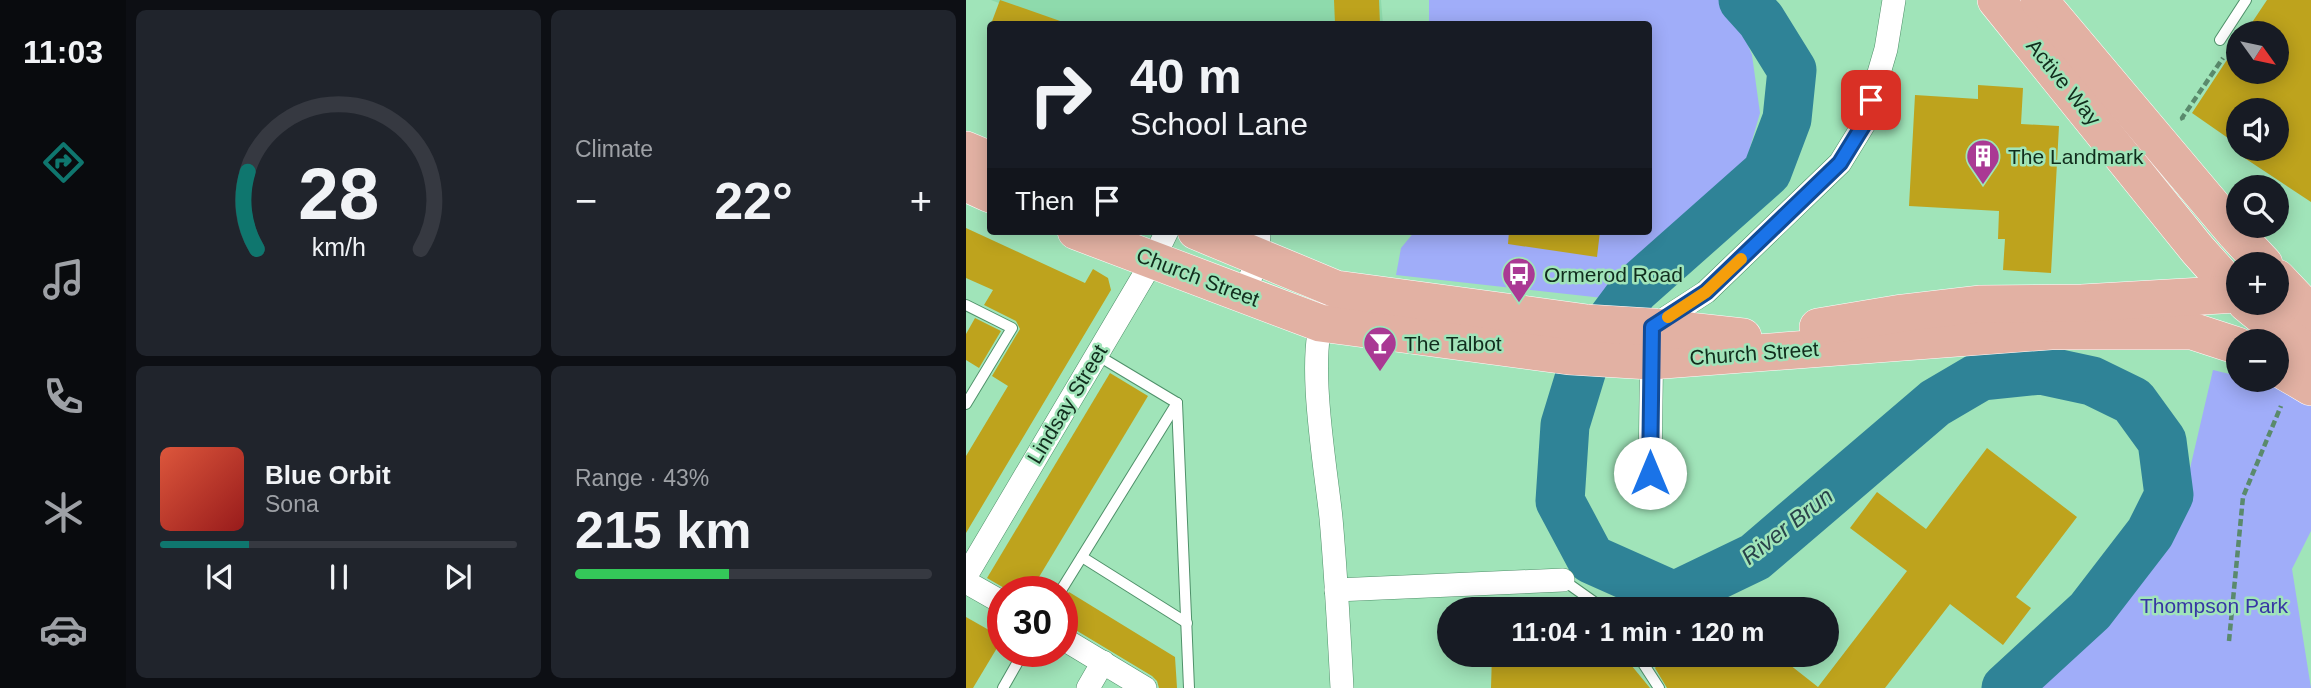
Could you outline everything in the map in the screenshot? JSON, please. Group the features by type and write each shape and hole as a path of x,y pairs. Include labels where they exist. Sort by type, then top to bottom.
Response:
{"main road":[{"name":"Active Way","path":"1996,0 2197,249 2226,281"},
{"name":"Active Way","path":"2039,0 2239,249"},
{"path":"966,150 987,159"},
{"path":"966,183 987,193"},
{"name":"Church Street","path":"1100,235 1160,245 1244,295 1320,323 1585,357 1627,334 2192,331 2226,342"},
{"name":"Church Street","path":"1215,235 1258,244 1336,289 1627,334 1751,338 1902,313 1979,304 2082,303 2226,295"},
{"path":"2192,331 2226,309"},
{"path":"2255,315 2298,372"}],"street":[{"path":"1650,473 1627,334 1706,292 1840,163 1864,124 1886,49 1894,0"},
{"path":"1244,295 1258,244"},
{"name":"Lindsay Street","path":"966,576 1160,245"},
{"path":"1336,289 1320,323 1316,371 1342,688"},
{"path":"1336,590 1563,580"},
{"path":"966,582 987,594"},
{"path":"1078,647 1145,688"},
{"path":"1088,688 1103,662"}],"lane":[{"path":"2220,40 2246,0"},
{"path":"966,304 1012,328 966,404"},
{"path":"1097,355 1177,402"},
{"path":"1070,576 1177,402"},
{"path":"1177,402 1189,688"},
{"path":"1082,557 1186,623"},
{"path":"1563,580 1587,597"},
{"path":"1003,688 1015,667"},
{"path":"1645,667 1659,688"}],"path":[{"path":"2189,130 2182,118 2230,47 2220,40"},
{"path":"2229,641 2243,497 2298,372"}],"shaded area":[{"path":"991,0 1381,0 1383,21 1047,21"}],"green space":[{"path":"1429,0 1721,0 1733,9 1752,55 1760,113 1747,158 1612,299 1396,275 1401,248 1412,235 1652,235 1652,21 1429,21"},
{"name":"Thompson Park","path":"2213,370 2226,373 2226,392 2289,392 2311,406 2311,531 2292,569 2311,688 2025,688 2121,592 2181,507"}],"building":[{"path":"1000,0 1060,21 992,21"},
{"path":"1334,0 1379,0 1380,21 1335,21"},
{"path":"2267,0 2311,0 2311,202 2289,187 2289,175 2270,175 2249,161 2289,161 2289,98 2226,98 2226,137 2192,113 2226,61 2226,84 2289,84 2289,21 2253,21"},
{"name":"The Landmark","path":"1978,85 2023,88 2021,124 2059,126 2051,273 2003,270 2005,239 1998,239 1999,211 1909,206 1915,95 1978,99"},
{"path":"966,228 1085,283 1093,269 1108,278 1111,290 966,533 966,456 1008,386 992,376 1020,329 1016,321 984,305 993,290 966,278"},
{"path":"1509,235 1600,235 1597,257 1508,244"},
{"path":"975,318 1001,331 979,368 966,360 966,334"},
{"path":"1110,373 1148,396 1040,576 988,576"},
{"path":"1987,448 2077,517 2016,597 2031,608 2003,645 1950,604 1885,688 1667,688 1655,668 1793,667 1818,687 1833,667 1839,667 1839,660 1907,571 1850,528 1877,492 1926,529"},
{"path":"1078,598 1175,657 1177,688 1159,688 1152,676 1078,631"},
{"path":"966,617 987,629 987,665 973,688 966,688"},
{"path":"1492,667 1633,667 1650,688 1491,688"}],"waterway":[{"name":"River Brun","path":"1743,0 1761,20 1792,70 1787,119 1767,172 1634,290 1587,353 1565,425 1560,501 1591,559 1674,596 1755,557 1935,403 1981,376 2041,370 2092,381 2133,401 2162,441 2169,495 2150,533 2090,611 2006,688"}],"slow traffic":[{"path":"1668,317 1706,292 1741,259"}],"place":[{"name":"The Landmark","path":"1983,186"},
{"name":"Ormerod Road","path":"1519,304"},
{"name":"The Talbot","path":"1380,373"}],"route":[{"path":"1650,473 1652,327 1706,292 1840,163 1864,124 1871,100"}]}
